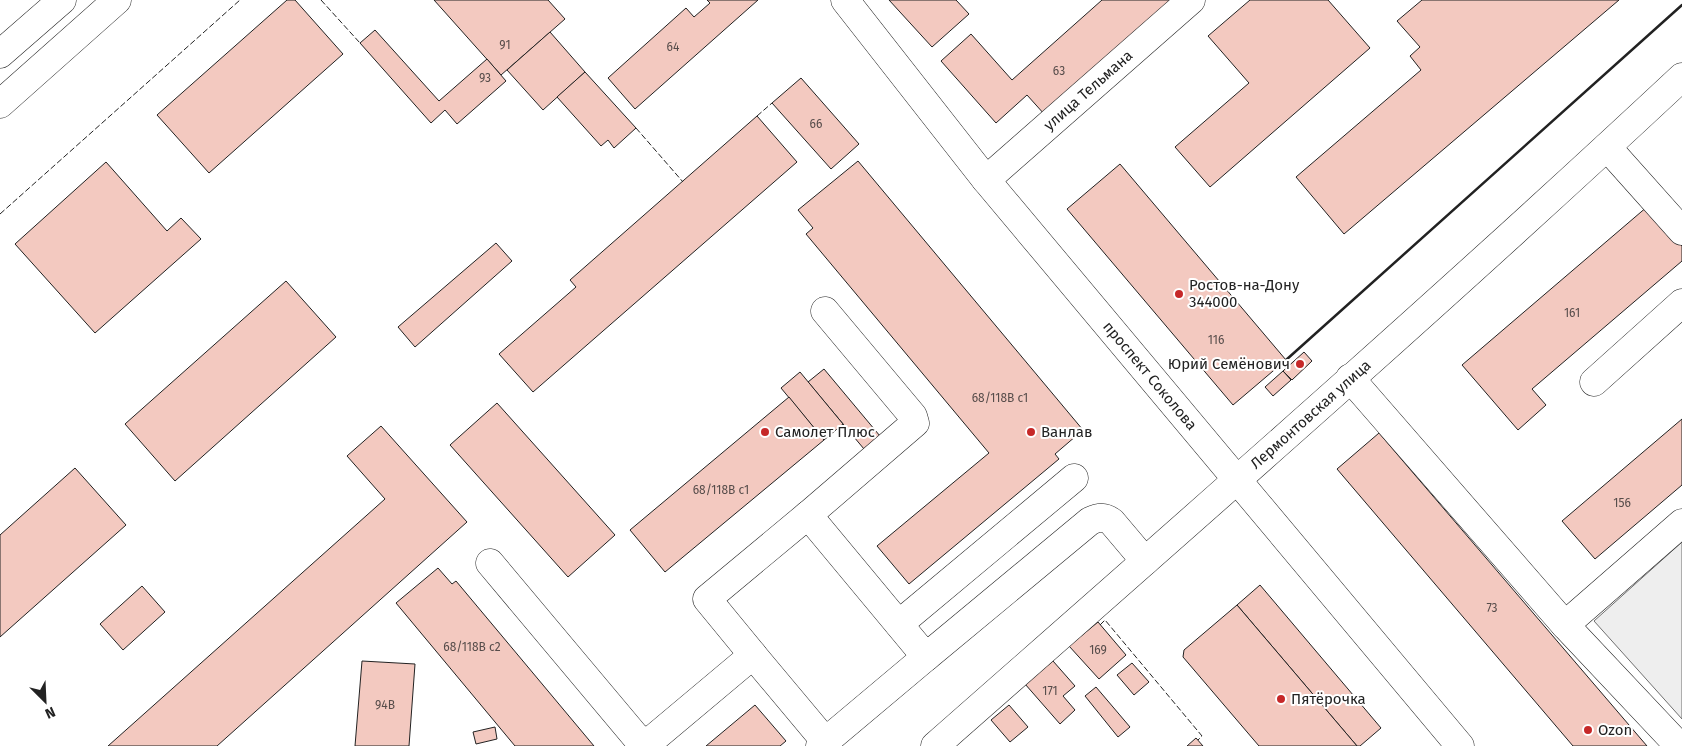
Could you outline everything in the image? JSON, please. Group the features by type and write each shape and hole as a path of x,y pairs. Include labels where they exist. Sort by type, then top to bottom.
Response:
{"street":[{"path":"0,54 62,0"},
{"path":"0,104 117,0"},
{"name":"проспект Соколова","path":"845,0 986,180 1454,744"},
{"name":"улица Тельмана","path":"986,180 1191,0"},
{"name":"Лермонтовская улица","path":"935,746 1236,481 1607,147 1682,77"},
{"path":"1607,147 1682,231"},
{"path":"1594,382 1682,303"},
{"path":"825,311 913,416 916,423 706,599 823,744 1090,521 1099,517 1106,517 1145,561"},
{"path":"1350,378 1565,625 1679,746"},
{"path":"899,624 1074,478"},
{"path":"808,515 926,657"},
{"path":"1565,625 1682,523"},
{"path":"490,563 636,737 645,742 654,738 753,655"}],"shaded area":[{"path":"1682,542 1682,719 1594,621"}],"building":[{"path":"287,0 295,0 343,54 209,173 157,115"},
{"path":"434,0 548,0 565,19 501,75"},
{"path":"707,0 758,0 635,109 608,78 686,8 694,17 710,3"},
{"path":"889,0 956,0 969,14 932,47"},
{"path":"1102,0 1175,0 1045,115 1027,95 996,123 941,61 971,34 1012,80"},
{"path":"1250,0 1328,0 1370,48 1210,187 1175,147 1249,83 1208,36"},
{"path":"1422,0 1619,0 1344,234 1296,177 1421,70 1410,56 1420,47 1397,21"},
{"path":"375,30 439,101 487,59 506,81 457,124 445,110 431,123 360,43"},
{"path":"550,32 585,72 543,110 507,70"},
{"path":"585,72 636,128 614,148 608,140 601,146 557,97"},
{"path":"801,78 859,144 831,169 772,103"},
{"path":"757,116 797,162 533,392 499,354 576,287 570,280"},
{"path":"858,161 1083,430 1055,454 1059,459 909,584 877,546 989,453 806,234 813,228 798,210"},
{"path":"106,162 167,231 181,218 201,239 95,333 15,244"},
{"path":"1120,164 1286,360 1233,405 1067,209"},
{"path":"1648,206 1682,246 1682,261 1532,389 1546,405 1518,430 1462,365"},
{"path":"496,243 512,261 415,347 398,327"},
{"path":"286,281 336,337 175,481 125,424"},
{"name":"Юрий Семёнович","path":"1304,352 1312,361 1292,380 1283,371"},
{"path":"824,369 880,436 864,449 808,382"},
{"path":"1283,371 1291,380 1273,396 1265,387"},
{"path":"800,372 843,424 824,440 781,388"},
{"path":"789,397 824,440 665,572 630,530"},
{"path":"497,403 615,535 568,577 450,445"},
{"path":"1682,419 1682,485 1595,559 1562,521"},
{"path":"381,426 467,522 217,746 108,746 385,499 347,456"},
{"path":"1379,433 1647,746 1573,746 1337,469"},
{"path":"75,468 126,525 0,637 0,535"},
{"path":"438,568 452,584 456,581 594,746 515,746 396,603"},
{"path":"1260,585 1381,728 1360,746 1357,746 1237,605"},
{"path":"142,586 165,612 123,650 100,624"},
{"path":"1237,605 1357,746 1259,746 1183,657 1184,650"},
{"path":"1098,622 1126,655 1099,679 1069,646"},
{"path":"362,661 415,664 409,746 355,746"},
{"path":"1053,661 1075,686 1063,696 1075,710 1060,724 1025,684"},
{"path":"1132,663 1149,682 1134,695 1117,675"},
{"path":"1096,687 1130,727 1118,737 1085,696"},
{"path":"755,705 786,741 780,746 706,746"},
{"path":"1009,705 1028,727 1010,742 991,720"},
{"path":"495,727 497,739 476,744 473,732"},
{"path":"1196,738 1203,746 1187,746"}],"fence":[{"path":"0,214 240,0"},
{"path":"321,0 360,43"},
{"path":"757,116 772,103"},
{"path":"636,128 683,182"},
{"path":"1100,625 1105,620 1202,736 1198,740"}],"wall":[{"path":"1286,360 1682,5"}],"place":[{"name":"Ростов-на-Дону 344000","path":"1179,294"},
{"name":"Юрий Семёнович","path":"1300,364"},
{"name":"Самолет Плюс","path":"765,432"},
{"name":"Ванлав","path":"1031,432"},
{"name":"Пятёрочка","path":"1281,699"},
{"name":"Ozon","path":"1588,730"}]}
